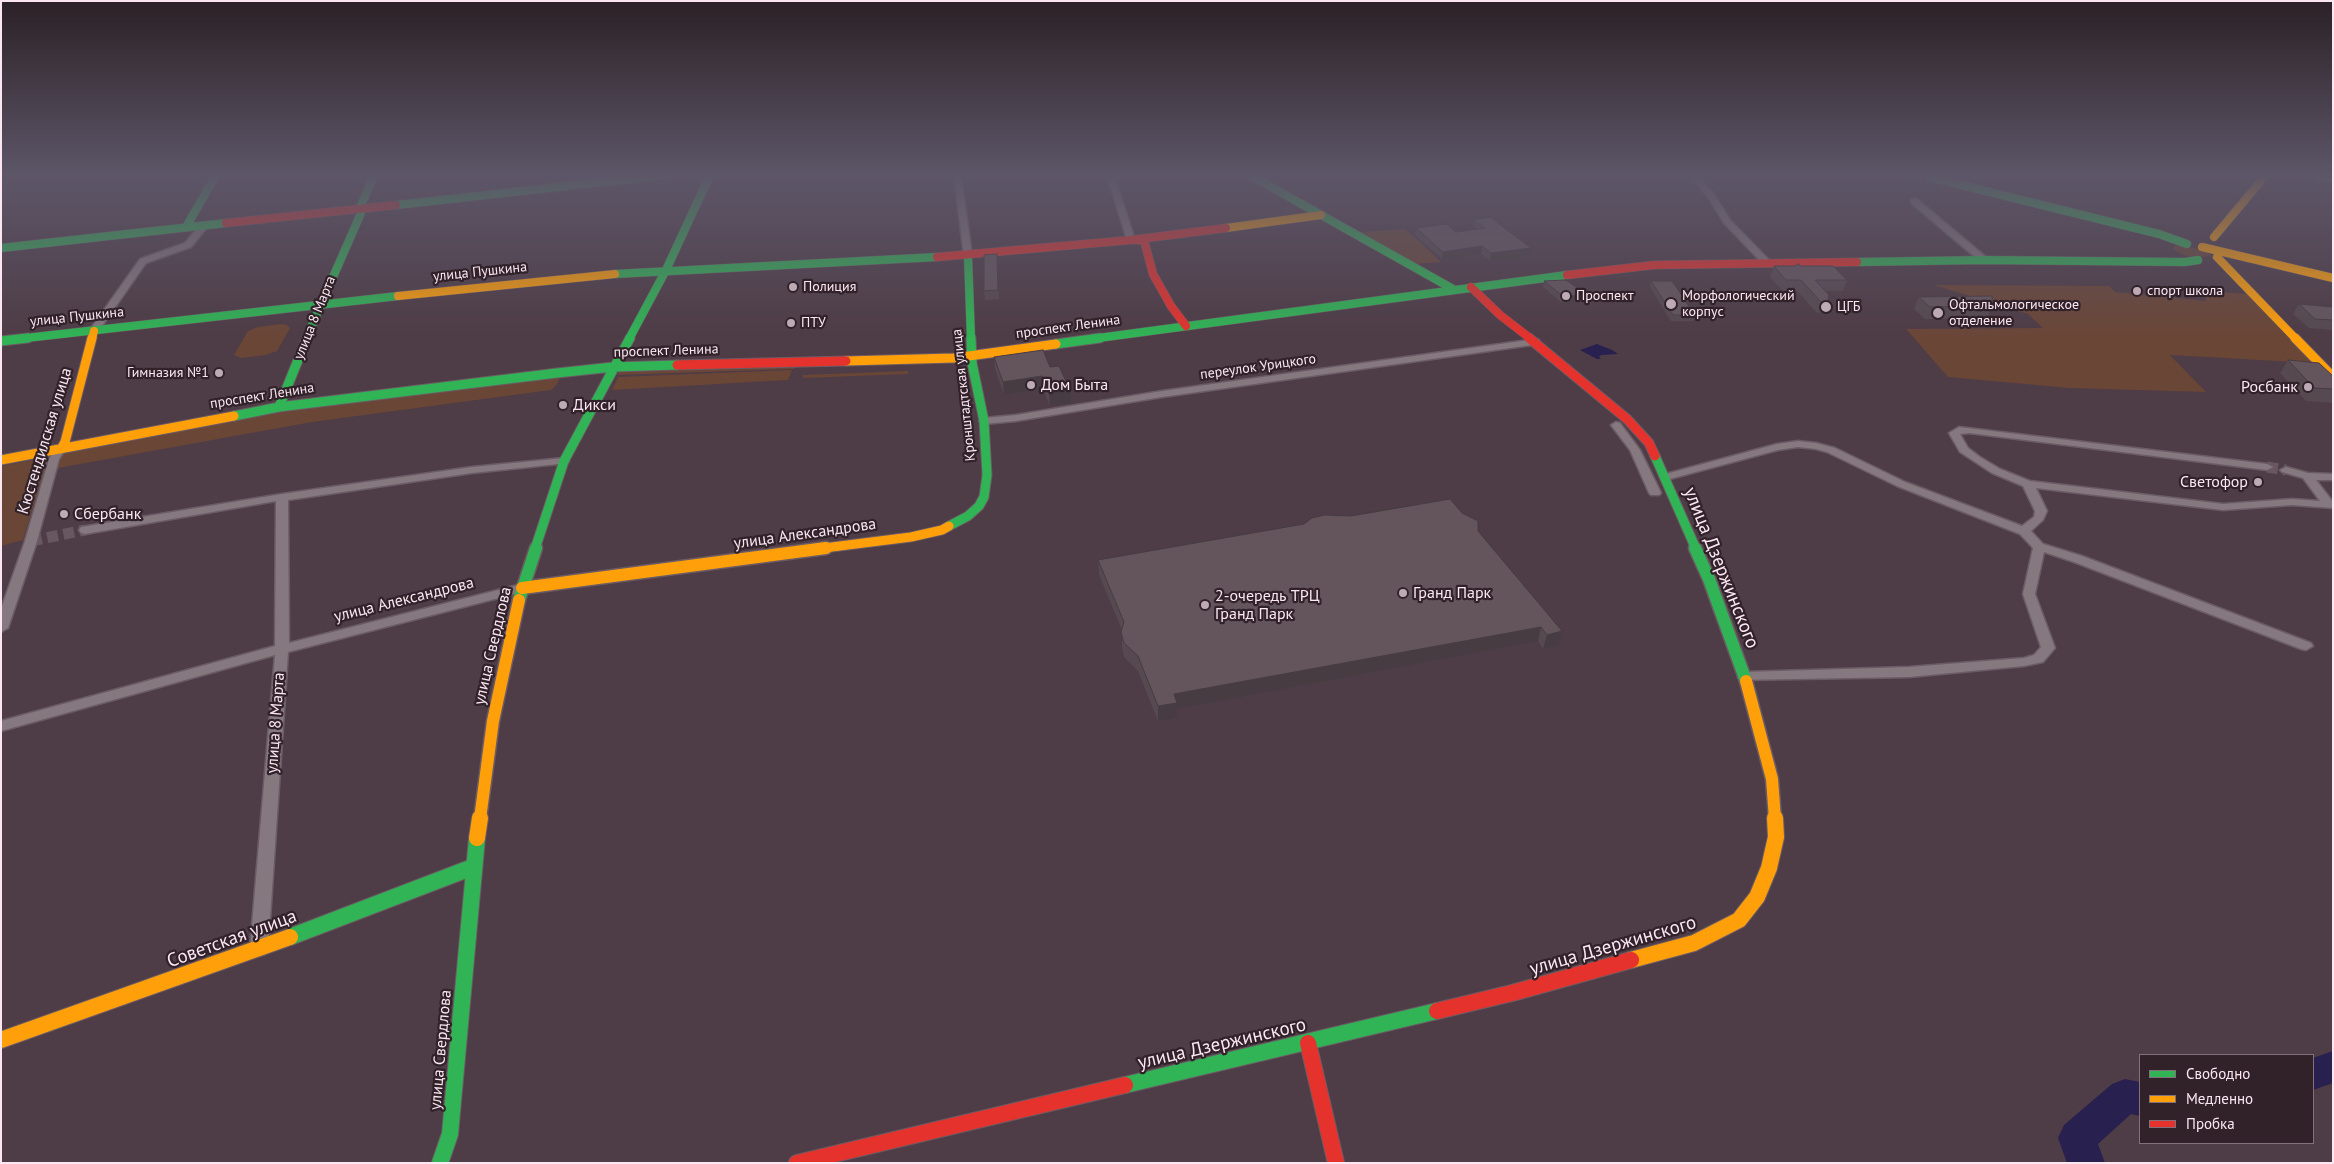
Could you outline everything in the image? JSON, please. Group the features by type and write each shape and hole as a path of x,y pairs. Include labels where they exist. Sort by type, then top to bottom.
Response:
{"main road":[{"path":"1,248 166,229"},
{"name":"улица 8 Марта","path":"279,407 320,306 355,229"},
{"name":"улица Свердлова","path":"440,1163 450,1134 473,867 493,721 522,588 564,461 666,270 685,229"},
{"name":"улица Пушкина","path":"1,341 561,278 666,270 968,256 1131,240 1212,229"},
{"path":"1347,229 1453,289"},
{"path":"2122,229 2166,249 2333,279"},
{"path":"2140,229 2202,247 2209,257 2231,270 2333,377"},
{"path":"2209,257 2214,237 2220,229"},
{"path":"2142,260 2166,249 2172,244 2188,244 2214,237"},
{"path":"1131,240 1144,240 1153,274 1186,326"},
{"name":"Кронштадтская улица","path":"968,256 972,356 974,378 984,421 986,487 979,506 968,516"},
{"path":"2209,257 2231,270 2333,279"},
{"name":"проспект Ленина","path":"1,460 279,407 614,367 972,356 1453,289 1654,264 1984,260 2142,260 2180,262 2209,257"},
{"name":"улица Дзержинского","path":"797,1163 1308,1042 1622,964 1694,944 1739,920 1757,897 1769,868 1776,837 1772,779 1745,677 1709,579 1666,477 1656,456 1641,433 1605,399 1500,315 1471,287"},
{"name":"Кюстендилская улица","path":"61,449 65,442 94,331"},
{"name":"улица Александрова","path":"522,588 911,537 942,530 968,516"},
{"name":"Советская улица","path":"1,1040 258,949 473,867"},
{"path":"1308,1042 1336,1163"}],"street":[{"name":"Кюстендилская улица","path":"94,331 143,261 188,245 201,229"},
{"name":"Кронштадтская улица","path":"964,229 968,256"},
{"path":"1128,229 1131,240"},
{"path":"1735,229 1767,263"},
{"path":"1948,229 1984,260"},
{"name":"переулок Урицкого","path":"984,421 1016,418 1162,394 1536,342"},
{"path":"1616,425 1635,450 1654,493"},
{"path":"2268,467 1969,430 1960,430 1954,433 1964,450 1976,459 1996,471 2028,484 2223,507 2292,502 2331,505"},
{"path":"1666,477 1777,447 1798,444 1816,446 1847,457 1901,484 2024,531 2039,547 2087,562 2306,646"},
{"name":"Кюстендилская улица","path":"1,628 31,541 54,459 61,449"},
{"path":"85,530 282,497 472,470 564,461"},
{"path":"2286,470 2306,476 2333,477"},
{"path":"2306,476 2331,505"},
{"path":"2024,531 2039,518 2041,511 2028,484"},
{"name":"улица 8 Марта","path":"258,949 282,650 282,497"},
{"path":"1745,677 1909,672 2024,662 2038,659 2048,648 2029,594 2039,547"},
{"name":"улица Александрова","path":"1,726 282,650 522,588"}],"shaded area":[{"path":"1405,229 1441,262 1413,264 1362,232"},
{"path":"2181,245 2206,251 2211,256 2195,258 2173,249 2174,246"},
{"path":"1934,285 2109,286 2115,292 2206,301 2206,291 2248,294 2314,363 2170,355 2206,392 2069,388 1948,377 1906,329 2043,328 2028,314"},
{"path":"282,324 290,328 277,351 266,355 241,358 234,355 248,331 258,327"},
{"path":"1597,344 1618,354 1601,355 1599,357 1601,359 1597,359 1580,350"},
{"path":"796,364 794,369 617,375 619,372"},
{"path":"792,370 788,380 612,390 618,377"},
{"path":"908,371 908,374 803,378 803,375"},
{"path":"560,378 551,390 312,422 58,468 60,454 283,411"},
{"path":"48,457 23,540 1,546 1,466"}],"building":[{"path":"1417,229 1453,229 1456,232 1475,229 1506,229 1531,248 1491,253 1482,246 1443,252"},
{"path":"997,254 998,290 984,291 984,255"},
{"path":"1798,264 1801,266 1833,266 1847,280 1815,280 1829,295 1828,301 1821,302 1801,280 1786,280 1774,266 1795,266"},
{"path":"1566,280 1586,294 1564,297 1544,281"},
{"path":"1651,281 1672,281 1695,315 1673,315"},
{"path":"1992,296 1993,306 1930,307 1919,297"},
{"path":"2299,304 2333,307 2333,320 2315,319"},
{"path":"1043,350 1050,367 1059,366 1070,390 1049,393 1042,376 1003,382 994,357"},
{"path":"2288,360 2319,363 2333,376 2333,389 2314,388"},
{"path":"1450,499 1462,513 1478,521 1478,531 1562,631 1547,635 1541,627 1174,694 1177,703 1158,706 1138,656 1124,643 1121,632 1124,622 1098,560 1304,524 1312,518 1325,515 1351,516"}],"waterway":[{"path":"2314,1074 2333,1067"},
{"path":"2086,1163 2077,1138 2125,1096 2139,1099"}],"tunnel":[{"path":"2267,467 2286,470"},
{"path":"31,541 85,530"}],"traffic: fast":[{"path":"1,248 169,229"},
{"path":"279,407 320,305 354,229"},
{"path":"519,600 564,461 666,270 685,229"},
{"path":"1347,229 1453,289"},
{"path":"2140,229 2187,244"},
{"path":"949,526 968,516 979,506 984,497 987,475 984,421 972,363 968,256"},
{"path":"615,274 937,257"},
{"path":"1857,262 1984,260 2185,262 2198,260"},
{"path":"1056,344 1567,275"},
{"path":"1,341 398,296"},
{"path":"234,416 279,407 557,373 613,367 677,365"},
{"path":"1655,456 1709,579 1746,681"},
{"path":"440,1163 450,1134 477,838"},
{"path":"290,937 473,867"},
{"path":"1125,1085 1437,1011"}],"traffic: slow":[{"path":"2214,237 2220,229"},
{"path":"2202,247 2333,278"},
{"path":"2217,257 2333,377"},
{"path":"398,296 615,274"},
{"path":"61,449 65,442 94,331"},
{"path":"846,361 954,358 1056,344"},
{"path":"1,460 234,416"},
{"path":"522,588 911,537 942,530 949,526"},
{"path":"477,838 493,721 519,600"},
{"path":"1631,960 1694,943 1739,920 1757,897 1769,868 1776,837 1772,779 1746,681"},
{"path":"1,1040 290,937"}],"traffic: jam":[{"path":"937,257 1131,240 1216,229"},
{"path":"1131,240 1144,240 1153,274 1171,306 1186,326"},
{"path":"1567,275 1654,265 1857,262"},
{"path":"1471,287 1500,315 1586,383 1627,419 1649,443 1655,456"},
{"path":"677,365 846,361"},
{"path":"1437,1011 1512,993 1631,960"},
{"path":"1308,1043 1336,1163"},
{"path":"797,1163 1125,1085"}],"place":[{"name":"Полиция","path":"793,287"},
{"name":"спорт школа","path":"2137,291"},
{"name":"Проспект","path":"1566,296"},
{"name":"Морфологический корпус","path":"1671,304"},
{"name":"ЦГБ","path":"1826,307"},
{"name":"Офтальмологическое отделение","path":"1938,313"},
{"name":"ПТУ","path":"791,323"},
{"name":"Гимназия №1","path":"219,373"},
{"name":"Дом Быта","path":"1031,385"},
{"name":"Росбанк","path":"2308,387"},
{"name":"Дикси","path":"563,405"},
{"name":"Светофор","path":"2258,482"},
{"name":"Сбербанк","path":"64,514"},
{"name":"Гранд Парк","path":"1403,593"},
{"name":"2-очередь ТРЦ Гранд Парк","path":"1205,605"}]}
